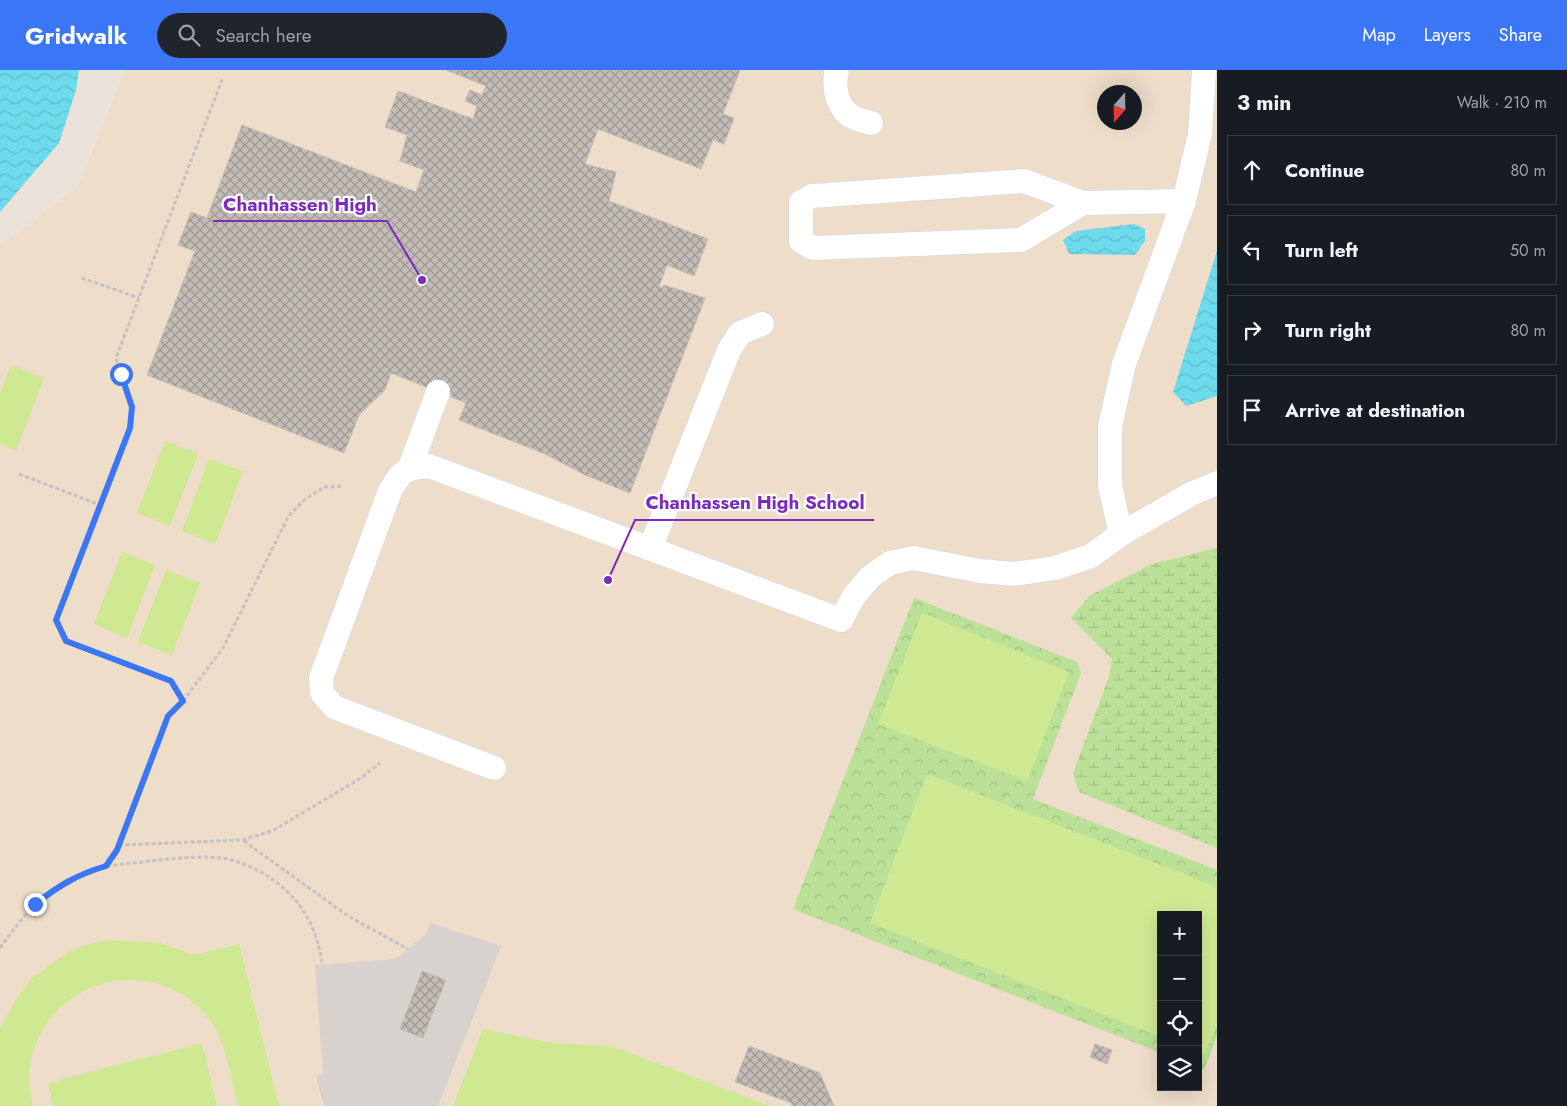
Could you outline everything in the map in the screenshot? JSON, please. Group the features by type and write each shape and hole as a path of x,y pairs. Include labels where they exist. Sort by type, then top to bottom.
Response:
{"lane":[{"path":"838,70 835,80 836,92 847,114 871,123"},
{"path":"1121,534 1110,486 1110,426 1124,364 1184,201 1200,134 1204,70"},
{"path":"1083,203 1021,240 813,248 802,241 801,202 812,196 1024,181 1083,203 1184,201"},
{"path":"650,549 729,350 740,333 762,324"},
{"path":"438,392 410,467 398,476 390,491 321,678 322,693 334,707 494,768"},
{"path":"410,467 429,466 841,620 854,596 870,577 890,563 913,558 980,571 1014,574 1055,568 1091,556 1121,534 1193,493 1217,483"}],"path":[{"path":"183,701 171,681 66,641 56,620 130,428 132,407 116,358 223,77"},
{"path":"82,278 139,298"},
{"path":"19,474 100,505"},
{"path":"106,866 119,845 168,716 183,701 222,648 288,517 304,500 324,487 342,486"},
{"path":"119,845 244,840 274,830 361,778 380,762"},
{"path":"244,840 348,916 408,948"},
{"path":"0,948 35,904 54,889 84,872 106,866 194,857 224,858 251,867 277,882 298,902 312,925 322,964"}],"shaded area":[{"path":"125,70 1217,70 1217,1106 0,1106 0,246 78,187"},
{"path":"431,923 501,946 438,1106 324,1106 316,1076 323,1074 315,965 395,959 425,936"}],"green space":[{"path":"11,365 44,378 16,451 0,444 0,393"},
{"path":"165,441 198,454 170,526 137,513"},
{"path":"209,459 243,471 215,544 182,531"},
{"path":"1217,548 1217,848 1079,792 1073,773 1109,677 1112,659 1071,618 1089,596 1152,564"},
{"path":"122,552 155,565 127,638 94,624"},
{"path":"166,570 200,583 172,655 138,642"},
{"path":"914,598 1077,662 1081,673 1033,799 1217,870 1217,1036 1204,1070 1202,1069 1202,911 1157,911 1157,1051 793,909"},
{"path":"922,613 1069,672 1027,781 878,724"},
{"path":"927,774 1217,887 1217,1024 1205,1055 1202,1054 1202,911 1157,911 1157,1035 870,923"},
{"path":"111,940 161,943 193,955 239,944 279,1106 238,1106 225,1052 217,1032 212,1023 185,996 153,982 120,980 88,989 61,1007 40,1034 30,1067 33,1106 0,1106 0,1029 16,999 32,978 67,953 88,944"},
{"path":"483,1029 552,1043 611,1046 770,1106 453,1106"},
{"path":"202,1043 217,1106 53,1106 48,1083"}],"water":[{"path":"0,70 79,70 76,90 59,143 0,212"},
{"path":"1134,224 1145,229 1145,241 1135,255 1069,254 1063,240 1076,231"},
{"path":"1217,251 1217,396 1186,406 1173,392"}],"building":[{"path":"446,70 740,70 723,114 734,118 724,144 713,140 701,169 598,129 585,164 616,172 609,201 708,239 694,276 667,265 659,286 662,288 664,285 705,298 630,493 585,475 545,454 459,420 466,403 391,373 385,390 359,415 344,453 147,375 195,251 178,245 191,212 207,218 242,125 416,192 424,170 400,161 407,135 385,127 398,91 473,119 477,106 465,101 470,90 482,95 486,86"},
{"path":"422,971 446,980 423,1038 400,1029"},
{"path":"1095,1044 1112,1050 1107,1064 1090,1057"},
{"path":"749,1046 820,1073 834,1106 792,1106 791,1103 735,1082"}],"place":[{"name":"Chanhassen High","path":"422,280"},
{"name":"Chanhassen High School","path":"608,580"}],"route":[{"path":"35,904 61,884 84,872 106,866 117,850 168,716 183,701 171,681 66,641 56,620 130,428 132,407 121,374"}]}
